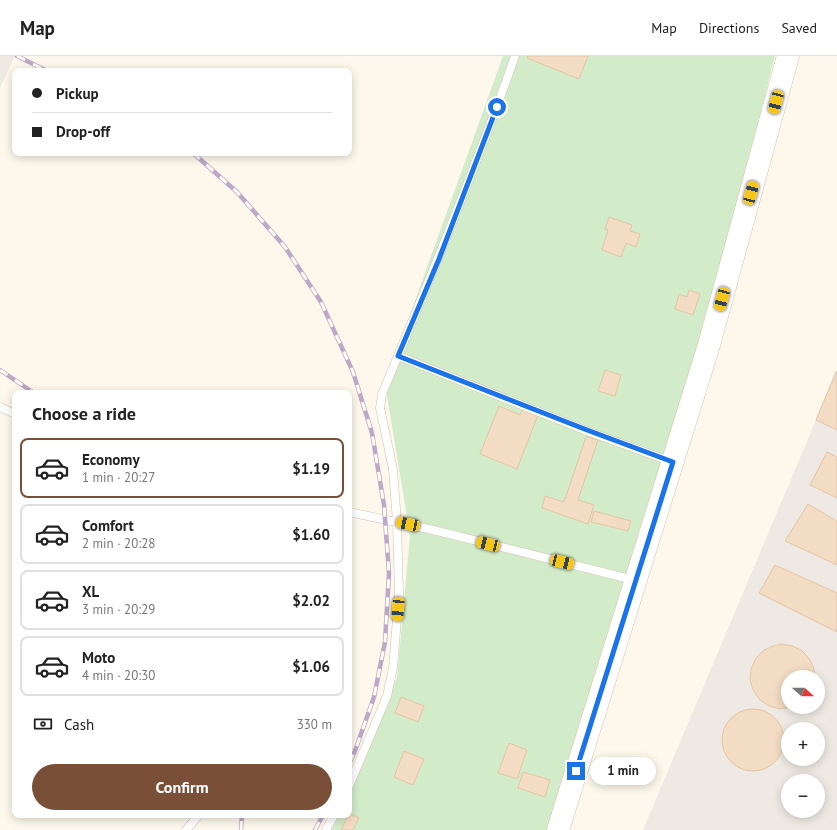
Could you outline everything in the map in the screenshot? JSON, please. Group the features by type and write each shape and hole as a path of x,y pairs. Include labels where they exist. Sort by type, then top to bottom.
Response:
{"main road":[{"path":"558,830 709,345 788,56"}],"lane":[{"path":"352,779 387,696 393,668 399,594 394,469 380,408 382,394 442,252 488,132 515,56"},
{"path":"398,356 673,462"},
{"path":"0,407 12,413"},
{"path":"352,513 397,522 636,580"},
{"path":"186,830 196,818"},
{"path":"326,830 332,818"}],"shaded area":[{"path":"0,56 15,56 0,88"},
{"path":"837,369 837,830 643,830 816,420"}],"green space":[{"path":"503,56 775,56 657,522 553,830 331,830 337,818 352,818 352,782 397,678 410,535 385,384"}],"building":[{"path":"528,56 588,56 579,79 527,58"},
{"path":"609,217 632,225 630,231 640,234 636,247 626,243 621,257 602,250 608,230 605,229"},
{"path":"689,290 700,294 693,315 675,309 679,294 687,297"},
{"path":"605,370 621,375 615,396 598,391"},
{"path":"837,372 837,430 816,420"},
{"path":"499,406 520,415 523,409 538,415 517,469 480,454"},
{"path":"586,437 598,440 578,500 594,505 588,524 542,508 545,496 564,502"},
{"path":"827,452 837,457 837,498 810,485"},
{"path":"808,504 837,521 837,565 785,541"},
{"path":"594,511 631,521 628,531 591,522"},
{"path":"775,565 837,593 837,632 759,593"},
{"path":"782,644 801,650 808,657 814,670 781,670 780,709 769,706 760,700 753,690 750,680 751,669 756,658 764,650"},
{"path":"401,697 424,706 418,722 395,713"},
{"path":"753,709 765,711 781,726 781,754 775,762 765,769 753,771 741,769 731,762 724,752 722,740 724,728 731,718 741,711"},
{"path":"509,743 527,750 517,779 498,773"},
{"path":"404,751 424,759 413,785 394,777"},
{"path":"523,772 550,780 545,797 518,788"},
{"path":"352,814 359,818 353,830 341,830 347,818 352,818"}],"railway":[{"path":"17,56 41,68"},
{"path":"196,156 237,192 285,247 321,302 353,372 372,433 384,505 389,573 385,642 374,697 352,758"},
{"path":"0,370 30,390"},
{"path":"241,830 242,818"},
{"path":"315,830 321,818"}],"route":[{"path":"497,107 439,259 398,356 673,462 576,771"}]}
